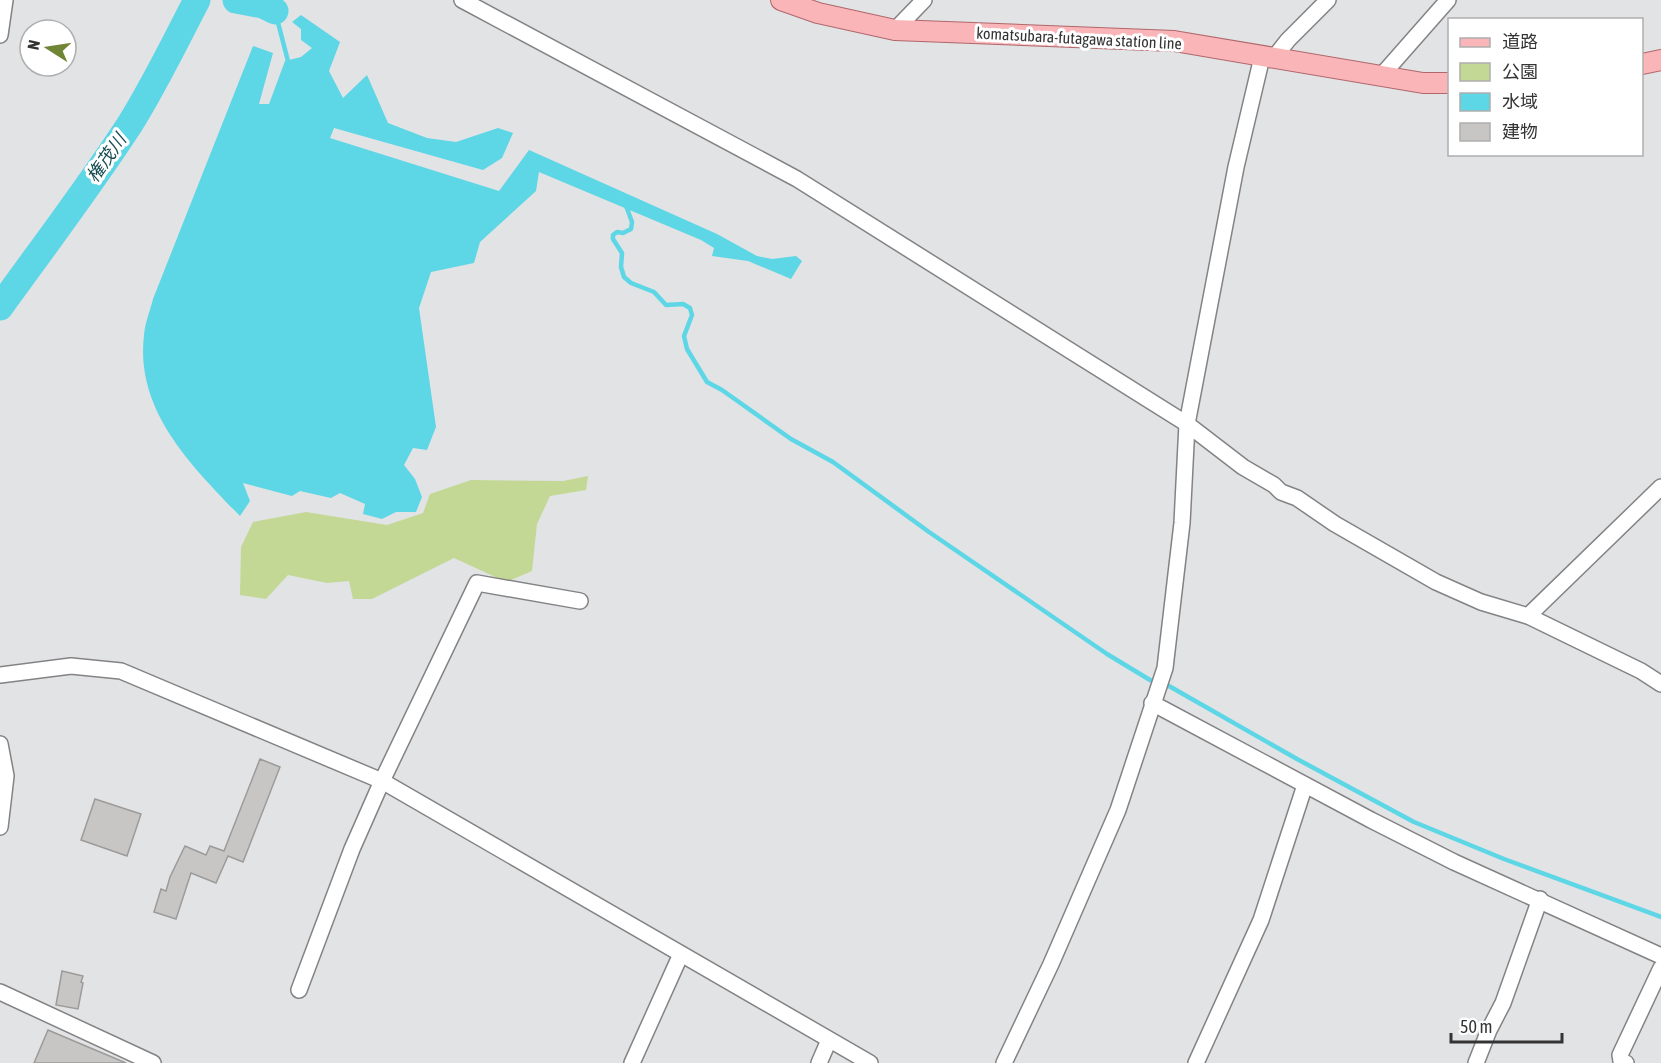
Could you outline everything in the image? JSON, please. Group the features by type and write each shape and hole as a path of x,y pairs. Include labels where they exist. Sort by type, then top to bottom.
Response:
{"main road":[{"name":"komatsubara-futagawa station line","path":"781,0 818,14 895,30 1174,41 1382,75 1423,84 1448,83"},
{"path":"1643,64 1661,60"}],"street":[{"path":"0,35 5,0"},
{"path":"462,0 797,179 1187,424 1243,467 1274,485 1281,492 1297,498 1335,524 1436,582 1481,602 1528,616 1641,671 1661,684"},
{"path":"895,30 924,0"},
{"path":"1004,1063 1051,964 1118,810 1165,668 1182,523 1187,424 1236,167 1267,58 1328,0"},
{"path":"1382,75 1448,0"},
{"path":"1528,616 1661,487"},
{"path":"299,990 352,849 477,583 580,601"},
{"path":"0,675 71,666 121,671 382,781 870,1063"},
{"path":"1153,699 1305,785 1454,862 1540,899 1661,956"},
{"path":"0,744 6,776 0,827"},
{"path":"1196,1063 1261,920 1305,785"},
{"path":"1476,1063 1503,1003 1540,899"},
{"path":"632,1063 681,954"},
{"path":"1626,1063 1621,1061 1620,1055 1661,968"},
{"path":"0,992 149,1062"},
{"path":"819,1063 829,1040"}],"green space":[{"path":"588,476 586,490 550,496 537,524 532,571 506,582 454,558 372,599 353,599 349,581 327,583 288,575 266,599 240,595 241,547 253,522 306,512 387,525 423,513 430,494 471,480 563,481"}],"water":[{"path":"301,15 340,42 329,71 343,98 367,75 388,123 427,138 456,142 498,128 513,133 502,158 483,170 334,128 330,138 499,191 529,150 717,234 757,256 772,259 796,256 802,261 791,279 748,261 712,256 714,248 701,240 539,172 536,191 480,242 474,263 431,272 419,308 436,427 427,450 413,448 404,465 415,479 422,497 416,512 396,512 382,519 363,514 365,504 340,493 331,498 300,491 292,496 243,483 250,501 240,516 186,457 158,412 148,388 144,363 144,335 153,299 253,46 273,53 259,104 269,104 285,61 301,57 312,48 301,40 301,29 292,22"}],"building":[{"path":"260,759 280,767 243,862 228,856 216,883 191,873 176,919 154,912 161,889 166,891 185,846 206,855 210,846 224,851"},
{"path":"95,799 141,814 127,856 81,840"},
{"path":"62,971 83,976 78,1009 56,1005"},
{"path":"48,1030 81,1044 126,1063 34,1063"}],"waterway":[{"name":"権茂川","path":"0,307 130,124 197,0"},
{"name":"権茂川","path":"236,0 263,5 275,11"},
{"path":"275,11 289,65"},
{"path":"625,203 632,222 631,229 613,235 622,253 621,267 624,277 631,283 654,292 666,305 683,304 690,308 692,315 684,336 687,349 707,382 722,390 791,439 833,462 929,532 1107,654 1150,680 1169,686 1414,822 1504,859 1661,917"}]}
